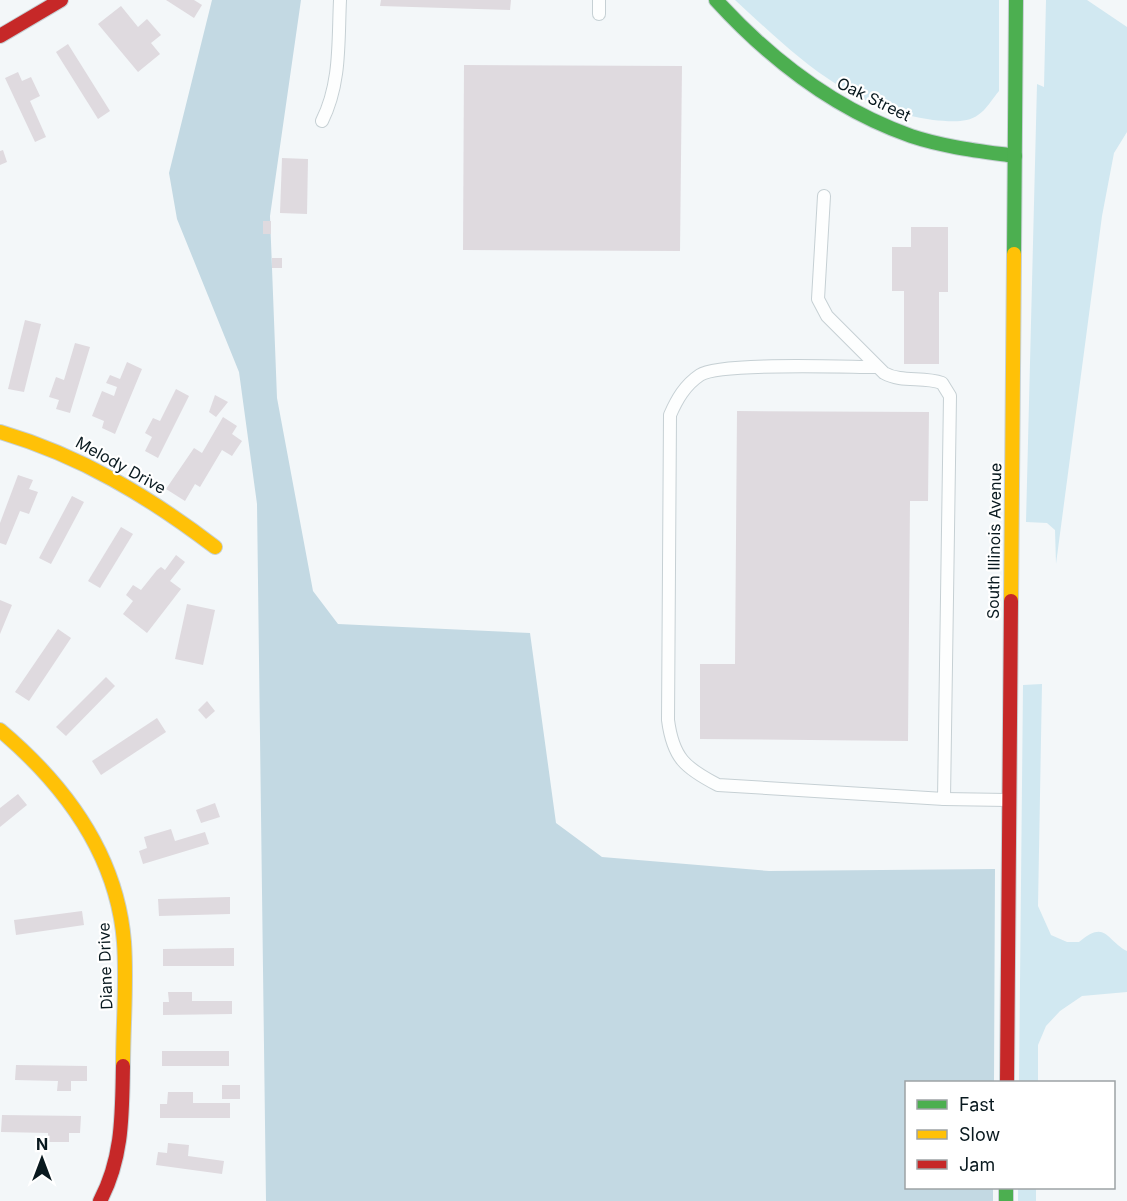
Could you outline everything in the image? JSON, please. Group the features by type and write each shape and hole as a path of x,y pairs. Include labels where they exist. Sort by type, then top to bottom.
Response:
{"street":[{"path":"0,36 62,0"},
{"name":"Oak Street","path":"716,0 777,59 839,103 911,135 956,147 1015,156"},
{"name":"South Illinois Avenue","path":"1007,1081 1007,800 1016,0"},
{"name":"Melody Drive","path":"0,432 45,444 107,472 163,507 215,547"},
{"name":"Diane Drive","path":"0,730 26,750 47,772 83,820 110,875 119,903 124,941 122,1115 116,1172 100,1201"}],"lane":[{"path":"322,121 332,102 336,81 340,0"},
{"path":"599,0 599,14"},
{"path":"824,196 818,299 827,316 875,367 893,378 933,380 942,383 950,396 944,799"},
{"path":"875,367 731,368 702,374 680,393 670,415 668,720 671,742 680,760 695,773 718,785 944,799 1007,800"}],"shaded area":[{"path":"212,0 301,0 270,216 277,398 313,591 338,624 530,633 556,823 602,857 769,871 995,869 994,1081 905,1081 905,1189 993,1189 993,1201 266,1201 257,504 239,372 177,219 169,173"},
{"path":"735,0 999,0 999,91 981,113 962,121 933,120 903,114 849,92 825,76 779,40"},
{"path":"1046,0 1087,0 1127,27 1127,132 1114,153 1102,216 1056,564 1055,530 1047,523 1026,522 1037,84 1044,87"},
{"path":"1042,684 1038,906 1051,935 1067,942 1079,942 1088,935 1101,932 1127,951 1127,992 1082,996 1060,1011 1046,1026 1038,1045 1038,1081 1019,1081 1023,685"},
{"path":"1018,1189 1036,1189 1036,1201 1018,1201"}],"building":[{"path":"166,0 194,0 202,5 194,18"},
{"path":"381,0 511,0 510,10 380,6"},
{"path":"121,6 138,27 147,19 161,35 151,43 160,54 138,72 98,24"},
{"path":"68,44 110,111 98,119 56,52"},
{"path":"464,65 682,66 680,251 463,250"},
{"path":"18,72 22,81 31,77 40,96 30,101 46,137 35,142 5,78"},
{"path":"3,150 7,162 0,165 0,151"},
{"path":"282,158 308,159 307,214 280,213"},
{"path":"263,221 271,221 271,234 263,234"},
{"path":"911,227 948,227 948,292 939,292 939,364 904,364 904,291 892,291 892,247 911,247"},
{"path":"272,258 282,258 282,268 272,268"},
{"path":"25,320 41,324 24,392 8,389"},
{"path":"75,343 90,347 70,413 56,409 59,400 49,397 56,377 64,380"},
{"path":"127,362 142,369 115,434 102,428 104,421 92,416 102,391 114,396 117,387 106,383 110,375 120,379"},
{"path":"176,389 189,396 158,458 145,451 152,437 145,433 153,418 160,421"},
{"path":"215,395 228,402 216,417 209,412"},
{"path":"737,411 929,412 928,501 910,501 908,741 700,739 700,664 735,664"},
{"path":"223,417 237,426 232,434 242,441 232,456 222,450 200,487 195,484 185,501 166,489 194,448 202,453"},
{"path":"18,475 33,480 29,489 38,492 29,514 20,511 6,545 0,543 0,523"},
{"path":"72,496 84,502 51,564 39,558"},
{"path":"121,527 133,534 100,588 88,581"},
{"path":"176,555 185,562 170,581 181,589 147,633 123,614 133,601 126,595 133,585 141,590 157,570 161,567 165,570"},
{"path":"0,600 12,605 0,634"},
{"path":"187,604 215,610 203,665 175,659"},
{"path":"58,629 71,638 29,701 15,692"},
{"path":"106,677 115,686 66,736 56,727"},
{"path":"207,701 215,711 206,719 198,710"},
{"path":"157,718 166,732 101,775 92,761"},
{"path":"18,794 27,805 0,827 0,808"},
{"path":"215,803 220,817 201,823 196,810"},
{"path":"171,829 175,841 205,832 209,844 143,864 139,851 147,848 144,837"},
{"path":"230,897 230,914 159,916 158,899"},
{"path":"82,911 84,925 16,935 14,920"},
{"path":"234,948 234,966 163,966 163,949"},
{"path":"168,992 192,992 192,1001 232,1001 232,1014 163,1015 163,1002 169,1002"},
{"path":"162,1051 229,1051 229,1066 162,1066"},
{"path":"16,1065 87,1066 87,1081 71,1081 71,1091 57,1091 58,1081 15,1080"},
{"path":"222,1085 240,1085 240,1099 222,1099"},
{"path":"168,1092 193,1092 193,1103 230,1103 230,1118 160,1118 160,1104 167,1104"},
{"path":"2,1115 81,1116 80,1133 69,1133 69,1142 48,1142 48,1133 1,1132"},
{"path":"168,1143 189,1145 188,1156 224,1161 222,1174 156,1165 158,1152 167,1153"}],"traffic: fast":[{"path":"716,0 781,62 830,97 856,112 924,140 1015,156"},
{"path":"1014,254 1016,0"},
{"path":"1006,1189 1006,1201"}],"traffic: slow":[{"path":"1011,601 1014,254"},
{"path":"0,432 58,453 113,479 165,511 215,547"},
{"path":"0,730 24,751 66,798 84,824 111,879 119,910 125,957 123,1066"}],"traffic: jam":[{"path":"0,36 61,0"},
{"path":"1007,1081 1011,601"},
{"path":"100,1201 113,1169 120,1135 123,1066"}]}
